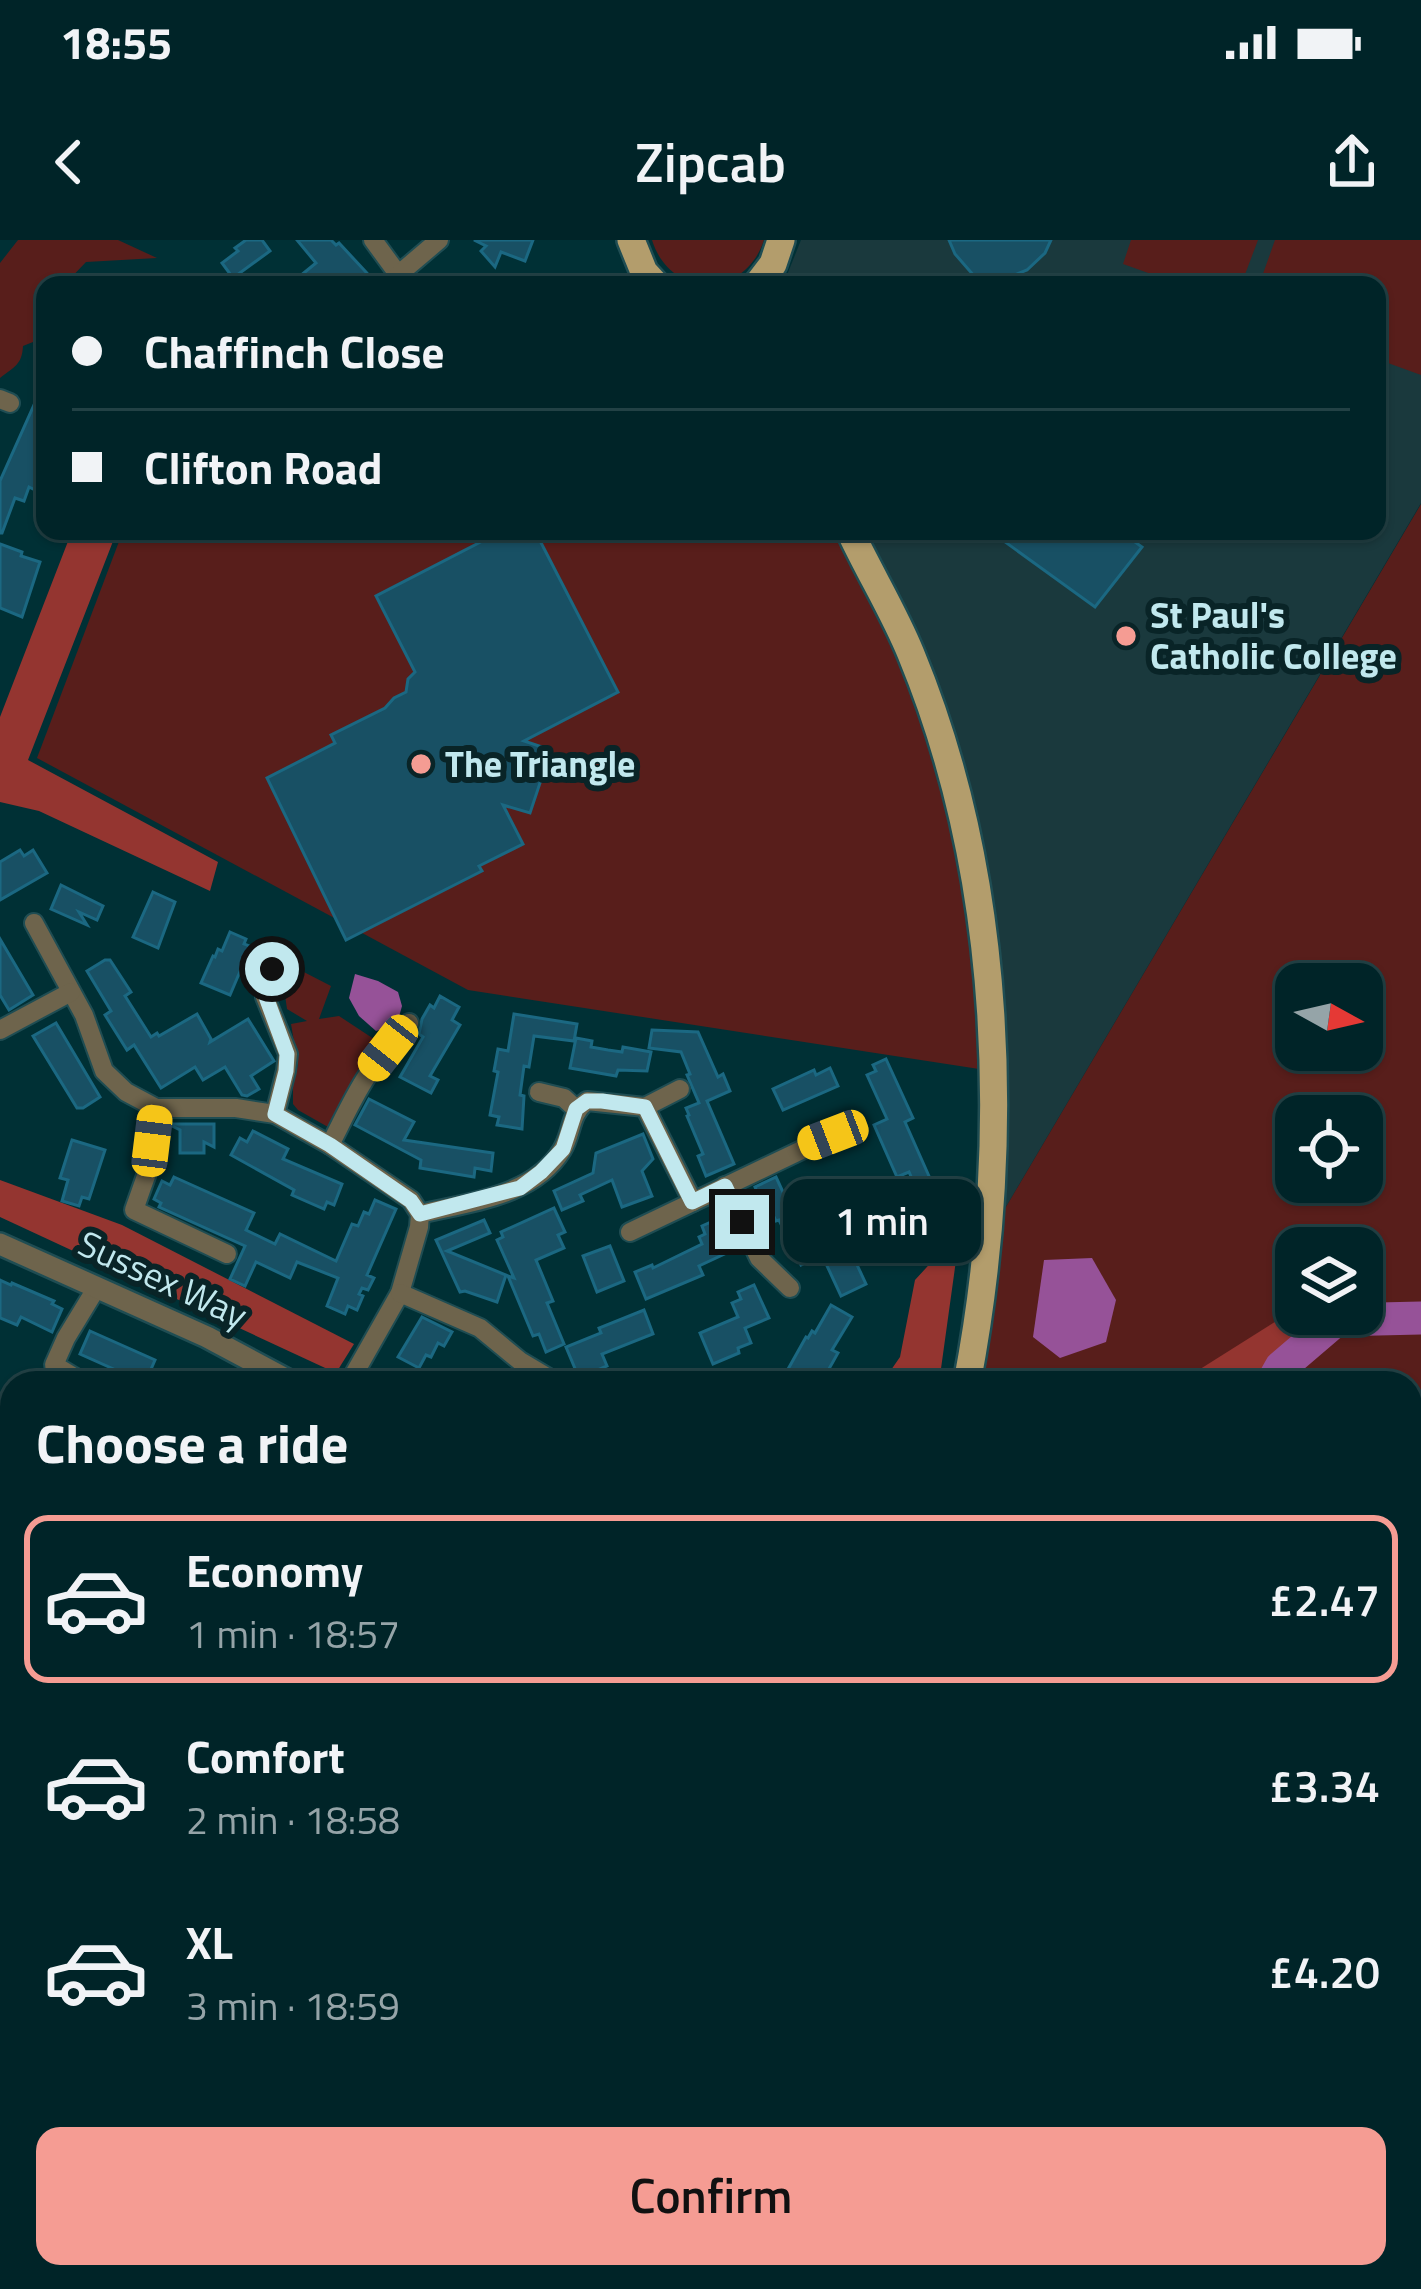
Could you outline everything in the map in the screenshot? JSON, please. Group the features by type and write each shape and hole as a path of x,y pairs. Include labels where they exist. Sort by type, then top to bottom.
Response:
{"main road":[{"path":"764,276 781,240"},
{"path":"854,540 910,651 940,733 981,920 989,985 991,1193 979,1322 969,1371"}],"street":[{"path":"373,240 400,276"},
{"path":"407,276 439,240"},
{"path":"34,923 84,1015 104,1071 126,1092 156,1108 236,1108 275,1114 411,1201 420,1214 419,1227 400,1293 356,1371"},
{"path":"272,969 266,997 287,1054 275,1114"},
{"path":"0,1030 71,992"},
{"path":"330,1145 366,1077 388,1048 406,1036 409,1023"},
{"path":"420,1214 520,1188 563,1149 576,1109 587,1101 645,1107 680,1089"},
{"path":"539,1092 564,1098 576,1109"},
{"path":"645,1107 692,1202"},
{"path":"156,1108 146,1176 134,1210 226,1255"},
{"path":"630,1232 833,1135"},
{"path":"725,1186 759,1258 790,1288"},
{"name":"Sussex Way","path":"0,1244 207,1337 271,1371"},
{"path":"64,1371 54,1365 98,1287"},
{"path":"400,1293 481,1328 536,1371"}],"shaded area":[{"path":"18,240 118,240 157,258 86,262 73,276 36,276 36,344 23,346 19,362 0,378 0,263"},
{"path":"652,240 764,240 754,259 735,276 680,276 661,259"},
{"name":"St Paul's Catholic College","path":"801,240 1421,240 1421,503 1000,1217 951,741 870,540 1386,540 1386,276 787,276"},
{"path":"1131,240 1258,240 1244,276 1157,276 1123,264"},
{"path":"1275,240 1421,240 1421,375 1386,362 1386,276 1262,276"},
{"path":"1421,504 1421,1371 976,1371 1000,1217"},
{"path":"69,540 114,540 28,760 218,862 210,891 39,811 0,802 0,717"},
{"path":"120,540 855,540 910,651 974,872 992,1071 468,990 37,758"},
{"path":"298,969 331,986 319,1019 339,1016 380,1043 365,1059 328,1127 293,1104 298,1065 291,1024 307,1021 287,1009 285,995"},
{"path":"355,974 398,992 402,1006 397,1024 376,1031 359,1016 349,998"},
{"path":"0,1180 122,1225 354,1344 337,1371 332,1371 0,1217"},
{"path":"962,1217 941,1371 890,1371 900,1357 915,1280 948,1244"},
{"path":"1092,1258 1116,1300 1106,1342 1060,1358 1033,1337 1044,1260"},
{"path":"1275,1322 1275,1335 1328,1335 1301,1371 1197,1371"}],"building":[{"path":"246,240 262,240 270,251 232,276 222,263 238,251 235,248"},
{"path":"297,240 339,243 370,276 300,276 316,263"},
{"path":"474,240 533,240 525,261 501,252 495,267 481,251 486,246"},
{"path":"949,240 1051,240 1027,270 1012,276 974,276"},
{"path":"36,406 36,490 29,487 24,501 15,498 2,533 0,481"},
{"name":"The Triangle","path":"485,540 540,540 618,692 524,741 551,750 530,813 503,805 523,844 479,866 482,871 346,940 267,778 335,743 331,735 406,692 415,672 376,596"},
{"path":"1002,540 1132,540 1142,547 1095,607"},
{"path":"0,544 40,562 22,617 0,608"},
{"path":"20,850 24,856 33,850 47,873 0,900 0,862"},
{"path":"61,885 103,906 97,920 79,912 87,925 51,909"},
{"path":"153,892 175,902 158,948 133,937"},
{"path":"230,932 262,951 256,966 244,962 230,995 201,983"},
{"path":"0,939 33,995 9,1010 0,995"},
{"path":"110,960 131,992 125,996 151,1037 197,1014 210,1042 248,1019 274,1061 251,1076 259,1089 242,1095 225,1067 203,1080 195,1067 161,1088 134,1045 127,1050 105,1015 111,1011 87,971"},
{"path":"440,996 459,1007 452,1020 460,1025 430,1076 438,1080 431,1093 400,1077 423,1037 419,1034 422,1019"},
{"path":"514,1014 577,1024 574,1041 534,1036 520,1095 524,1096 522,1129 497,1125 499,1117 490,1115 498,1049 508,1051"},
{"path":"56,1023 100,1097 83,1108 77,1108 33,1036"},
{"path":"652,1030 698,1032 718,1077 723,1074 730,1091 707,1101 734,1164 706,1176 698,1156 703,1154 687,1116 686,1108 699,1103 690,1074 681,1052 649,1048"},
{"path":"576,1038 592,1041 591,1047 651,1052 647,1071 618,1070 616,1076 570,1068"},
{"path":"886,1059 913,1118 905,1122 936,1192 921,1199 909,1172 897,1177 874,1125 887,1119 867,1075 876,1071 873,1065"},
{"path":"830,1068 838,1086 783,1110 773,1089 814,1070 816,1075"},
{"path":"369,1099 414,1122 404,1140 493,1153 491,1171 475,1168 474,1177 420,1168 421,1160 355,1125"},
{"path":"168,1124 214,1124 214,1147 204,1142 204,1153 180,1153 180,1130"},
{"path":"253,1131 288,1149 283,1159 342,1184 334,1205 327,1202 324,1209 292,1195 294,1190 231,1155 240,1138 247,1142"},
{"path":"643,1134 653,1159 642,1171 652,1196 622,1207 612,1180 580,1195 583,1201 562,1210 554,1191 593,1173 596,1153"},
{"path":"72,1140 105,1150 89,1199 82,1197 79,1206 62,1201 68,1180 60,1178"},
{"path":"174,1177 254,1213 246,1230 275,1244 280,1234 336,1261 352,1224 358,1226 375,1200 396,1209 367,1275 374,1278 368,1290 362,1288 357,1310 348,1306 345,1314 327,1306 338,1278 297,1262 290,1278 256,1262 245,1286 230,1279 245,1246 159,1207 161,1203 154,1199 162,1181 170,1185"},
{"path":"776,1177 788,1203 797,1199 821,1248 844,1237 866,1284 841,1296 822,1255 801,1265 779,1220 755,1187"},
{"path":"924,1199 935,1225 890,1244 881,1224"},
{"path":"554,1208 565,1232 558,1235 564,1248 536,1260 564,1344 546,1352 539,1334 533,1336 497,1240 503,1237 501,1232"},
{"path":"720,1218 733,1250 699,1266 703,1275 646,1299 635,1272 702,1244 702,1226"},
{"path":"484,1220 490,1233 447,1251 506,1275 497,1302 460,1292 436,1240"},
{"path":"610,1246 624,1281 597,1292 583,1256"},
{"path":"0,1280 54,1301 62,1309 52,1332 21,1317 17,1325 0,1318"},
{"path":"754,1285 769,1318 745,1328 751,1343 738,1348 739,1353 713,1364 700,1333 738,1317 732,1303 741,1299 738,1292"},
{"path":"831,1305 852,1317 832,1350 838,1353 828,1371 787,1371 806,1337 815,1333"},
{"path":"644,1310 653,1334 602,1354 607,1366 576,1371 566,1347 601,1333 599,1328"},
{"path":"422,1317 452,1332 444,1346 438,1343 431,1357 426,1355 419,1368 398,1357"},
{"path":"90,1331 155,1360 150,1371 118,1371 80,1354"}],"waterway":[{"path":"1279,1371 1336,1320 1421,1318"}],"place":[{"name":"St Paul's Catholic College","path":"1126,636"},
{"name":"The Triangle","path":"421,764"}],"route":[{"path":"272,969 266,997 287,1054 275,1114 330,1145 411,1201 420,1214 520,1188 563,1149 576,1109 587,1101 602,1101 645,1107 692,1202 725,1186 742,1222"}]}
